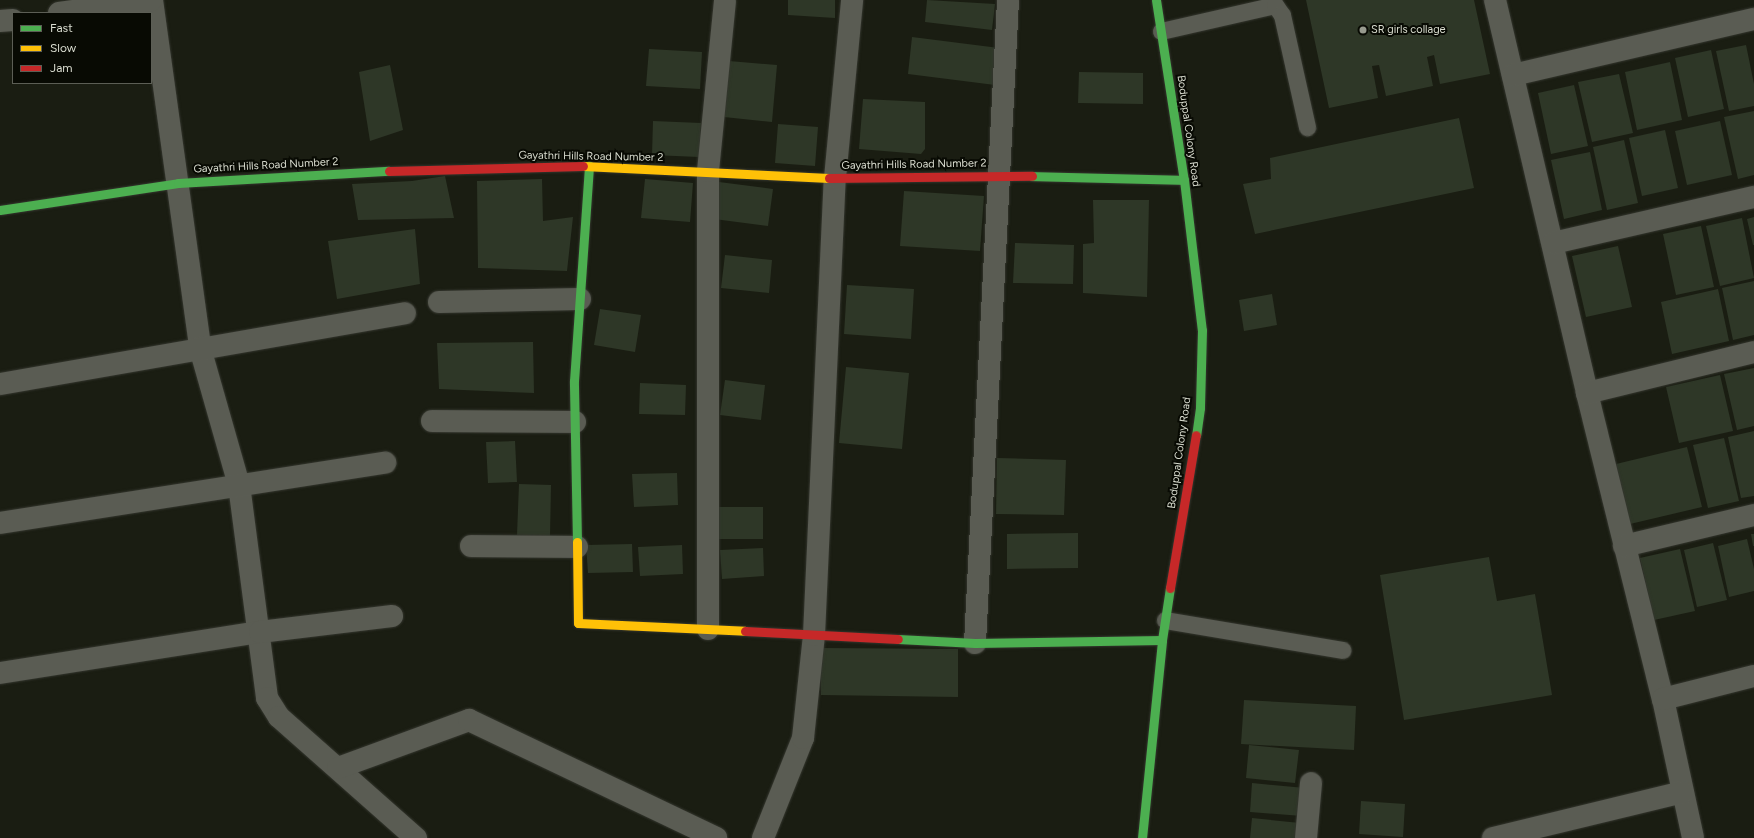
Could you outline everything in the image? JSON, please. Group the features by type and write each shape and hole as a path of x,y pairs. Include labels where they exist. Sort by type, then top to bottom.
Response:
{"street":[{"path":"66,12 152,0 200,348 239,485 260,632 267,698 273,710 416,838"},
{"path":"762,838 803,738 814,635 835,178 852,0"},
{"path":"975,643 1008,0"},
{"name":"Boduppal Colony Road","path":"1142,838 1162,640 1200,408 1202,330 1184,180 1156,0"},
{"path":"1495,0 1587,393 1663,699 1693,838"},
{"path":"708,629 708,171 725,2"},
{"path":"1513,75 1754,19"},
{"path":"0,21 12,20"},
{"path":"588,166 574,381 578,623 975,643 1162,640"},
{"name":"Gayathri Hills Road Number 2","path":"0,210 178,183 439,168 588,166 835,178 999,175 1184,180"},
{"path":"1553,244 1754,197"},
{"path":"439,302 580,299"},
{"path":"0,384 405,313"},
{"path":"1587,393 1754,352"},
{"path":"432,421 575,422"},
{"path":"0,523 385,463"},
{"path":"1624,546 1754,515"},
{"path":"471,546 577,547"},
{"path":"0,673 260,632 392,616"},
{"path":"1663,699 1754,676"},
{"path":"338,768 469,720 716,838"},
{"path":"1306,838 1311,783"},
{"path":"1493,838 1683,792"}],"lane":[{"path":"1161,31 1275,5 1282,15 1307,127"},
{"path":"1165,620 1342,650"}],"building":[{"path":"788,0 835,0 835,18 788,15"},
{"path":"927,0 995,4 992,30 925,22"},
{"path":"1306,0 1474,0 1490,74 1440,84 1434,55 1427,57 1433,86 1386,96 1379,65 1372,66 1378,98 1329,108"},
{"path":"912,37 999,48 995,85 908,74"},
{"path":"1746,45 1754,84 1754,106 1729,111 1716,51"},
{"path":"649,49 702,52 700,89 646,86"},
{"path":"1711,50 1724,109 1688,117 1675,58"},
{"path":"729,61 777,65 772,122 724,117"},
{"path":"1670,62 1682,120 1637,130 1625,72"},
{"path":"390,65 403,130 370,141 359,72"},
{"path":"1079,72 1143,73 1143,104 1078,103"},
{"path":"1619,74 1633,133 1592,142 1578,82"},
{"path":"1574,85 1588,146 1551,154 1538,93"},
{"path":"863,99 925,102 925,149 921,154 859,149"},
{"path":"1754,111 1754,175 1738,179 1724,117"},
{"path":"1459,118 1474,188 1255,234 1243,184 1271,179 1270,158"},
{"path":"653,121 701,123 699,157 652,155"},
{"path":"1720,121 1732,175 1687,185 1675,131"},
{"path":"778,124 818,127 815,166 775,163"},
{"path":"1665,130 1678,188 1642,196 1629,138"},
{"path":"1624,140 1638,203 1607,210 1593,147"},
{"path":"1590,152 1602,210 1564,219 1551,160"},
{"path":"445,176 454,218 358,220 352,184 412,181"},
{"path":"542,179 543,221 573,217 567,271 478,268 477,181"},
{"path":"645,179 693,183 690,222 641,218"},
{"path":"719,182 773,189 768,226 714,219"},
{"path":"904,191 984,196 980,251 900,246"},
{"path":"1093,200 1149,200 1147,297 1083,293 1083,244 1094,243"},
{"path":"1754,217 1754,245 1753,245 1747,219"},
{"path":"1742,218 1754,278 1720,286 1706,226"},
{"path":"1701,226 1714,287 1676,295 1663,234"},
{"path":"415,229 420,284 337,299 328,241"},
{"path":"1015,243 1074,245 1073,284 1013,283"},
{"path":"1618,246 1632,307 1586,317 1572,256"},
{"path":"725,255 772,260 769,293 721,288"},
{"path":"1754,281 1754,335 1733,340 1722,288"},
{"path":"847,285 914,289 911,339 844,334"},
{"path":"1718,289 1729,341 1672,354 1661,302"},
{"path":"1272,294 1277,325 1244,331 1239,300"},
{"path":"600,309 641,315 635,352 594,345"},
{"path":"533,342 534,393 439,389 437,343"},
{"path":"846,367 909,373 902,449 839,443"},
{"path":"1754,368 1754,426 1737,430 1724,374"},
{"path":"1720,375 1733,431 1679,443 1666,387"},
{"path":"725,380 765,385 761,420 720,415"},
{"path":"640,383 686,385 685,415 639,414"},
{"path":"1754,431 1754,496 1741,498 1728,437"},
{"path":"1724,438 1739,501 1708,508 1693,445"},
{"path":"515,441 517,482 488,483 486,442"},
{"path":"1687,447 1702,507 1630,524 1616,464"},
{"path":"997,458 1066,460 1064,515 996,514"},
{"path":"677,473 678,505 634,507 632,474"},
{"path":"519,484 551,485 550,536 517,535"},
{"path":"717,507 763,507 763,539 716,539"},
{"path":"1078,533 1078,568 1007,569 1007,534"},
{"path":"1751,534 1754,534 1754,546 1753,546"},
{"path":"1747,539 1754,569 1754,591 1729,597 1718,546"},
{"path":"1713,543 1727,600 1697,607 1684,550"},
{"path":"632,544 633,572 588,573 586,545"},
{"path":"682,545 683,574 640,576 638,547"},
{"path":"763,548 764,576 722,579 720,550"},
{"path":"1680,549 1695,611 1654,620 1640,558"},
{"path":"1489,557 1497,601 1535,594 1552,695 1404,720 1380,575"},
{"path":"821,648 958,649 958,697 821,695"},
{"path":"1244,700 1356,706 1354,750 1241,744"},
{"path":"1249,745 1299,750 1295,783 1246,778"},
{"path":"1252,783 1305,788 1302,816 1250,812"},
{"path":"1361,801 1405,804 1403,837 1359,834"},
{"path":"1252,818 1300,823 1298,838 1250,838"}],"traffic: fast":[{"path":"1156,0 1184,180 1202,330 1200,408 1196,435"},
{"path":"577,542 574,381 589,166"},
{"path":"0,210 178,183 389,171"},
{"path":"1032,176 1184,180"},
{"path":"1142,838 1162,640 1170,588"},
{"path":"898,639 975,643 1162,640"}],"traffic: slow":[{"path":"583,166 829,178"},
{"path":"577,542 578,623 745,631"}],"traffic: jam":[{"path":"389,171 583,166"},
{"path":"829,178 1032,176"},
{"path":"1170,588 1196,435"},
{"path":"745,631 898,639"}],"place":[{"name":"SR girls collage","path":"1363,30"}]}
